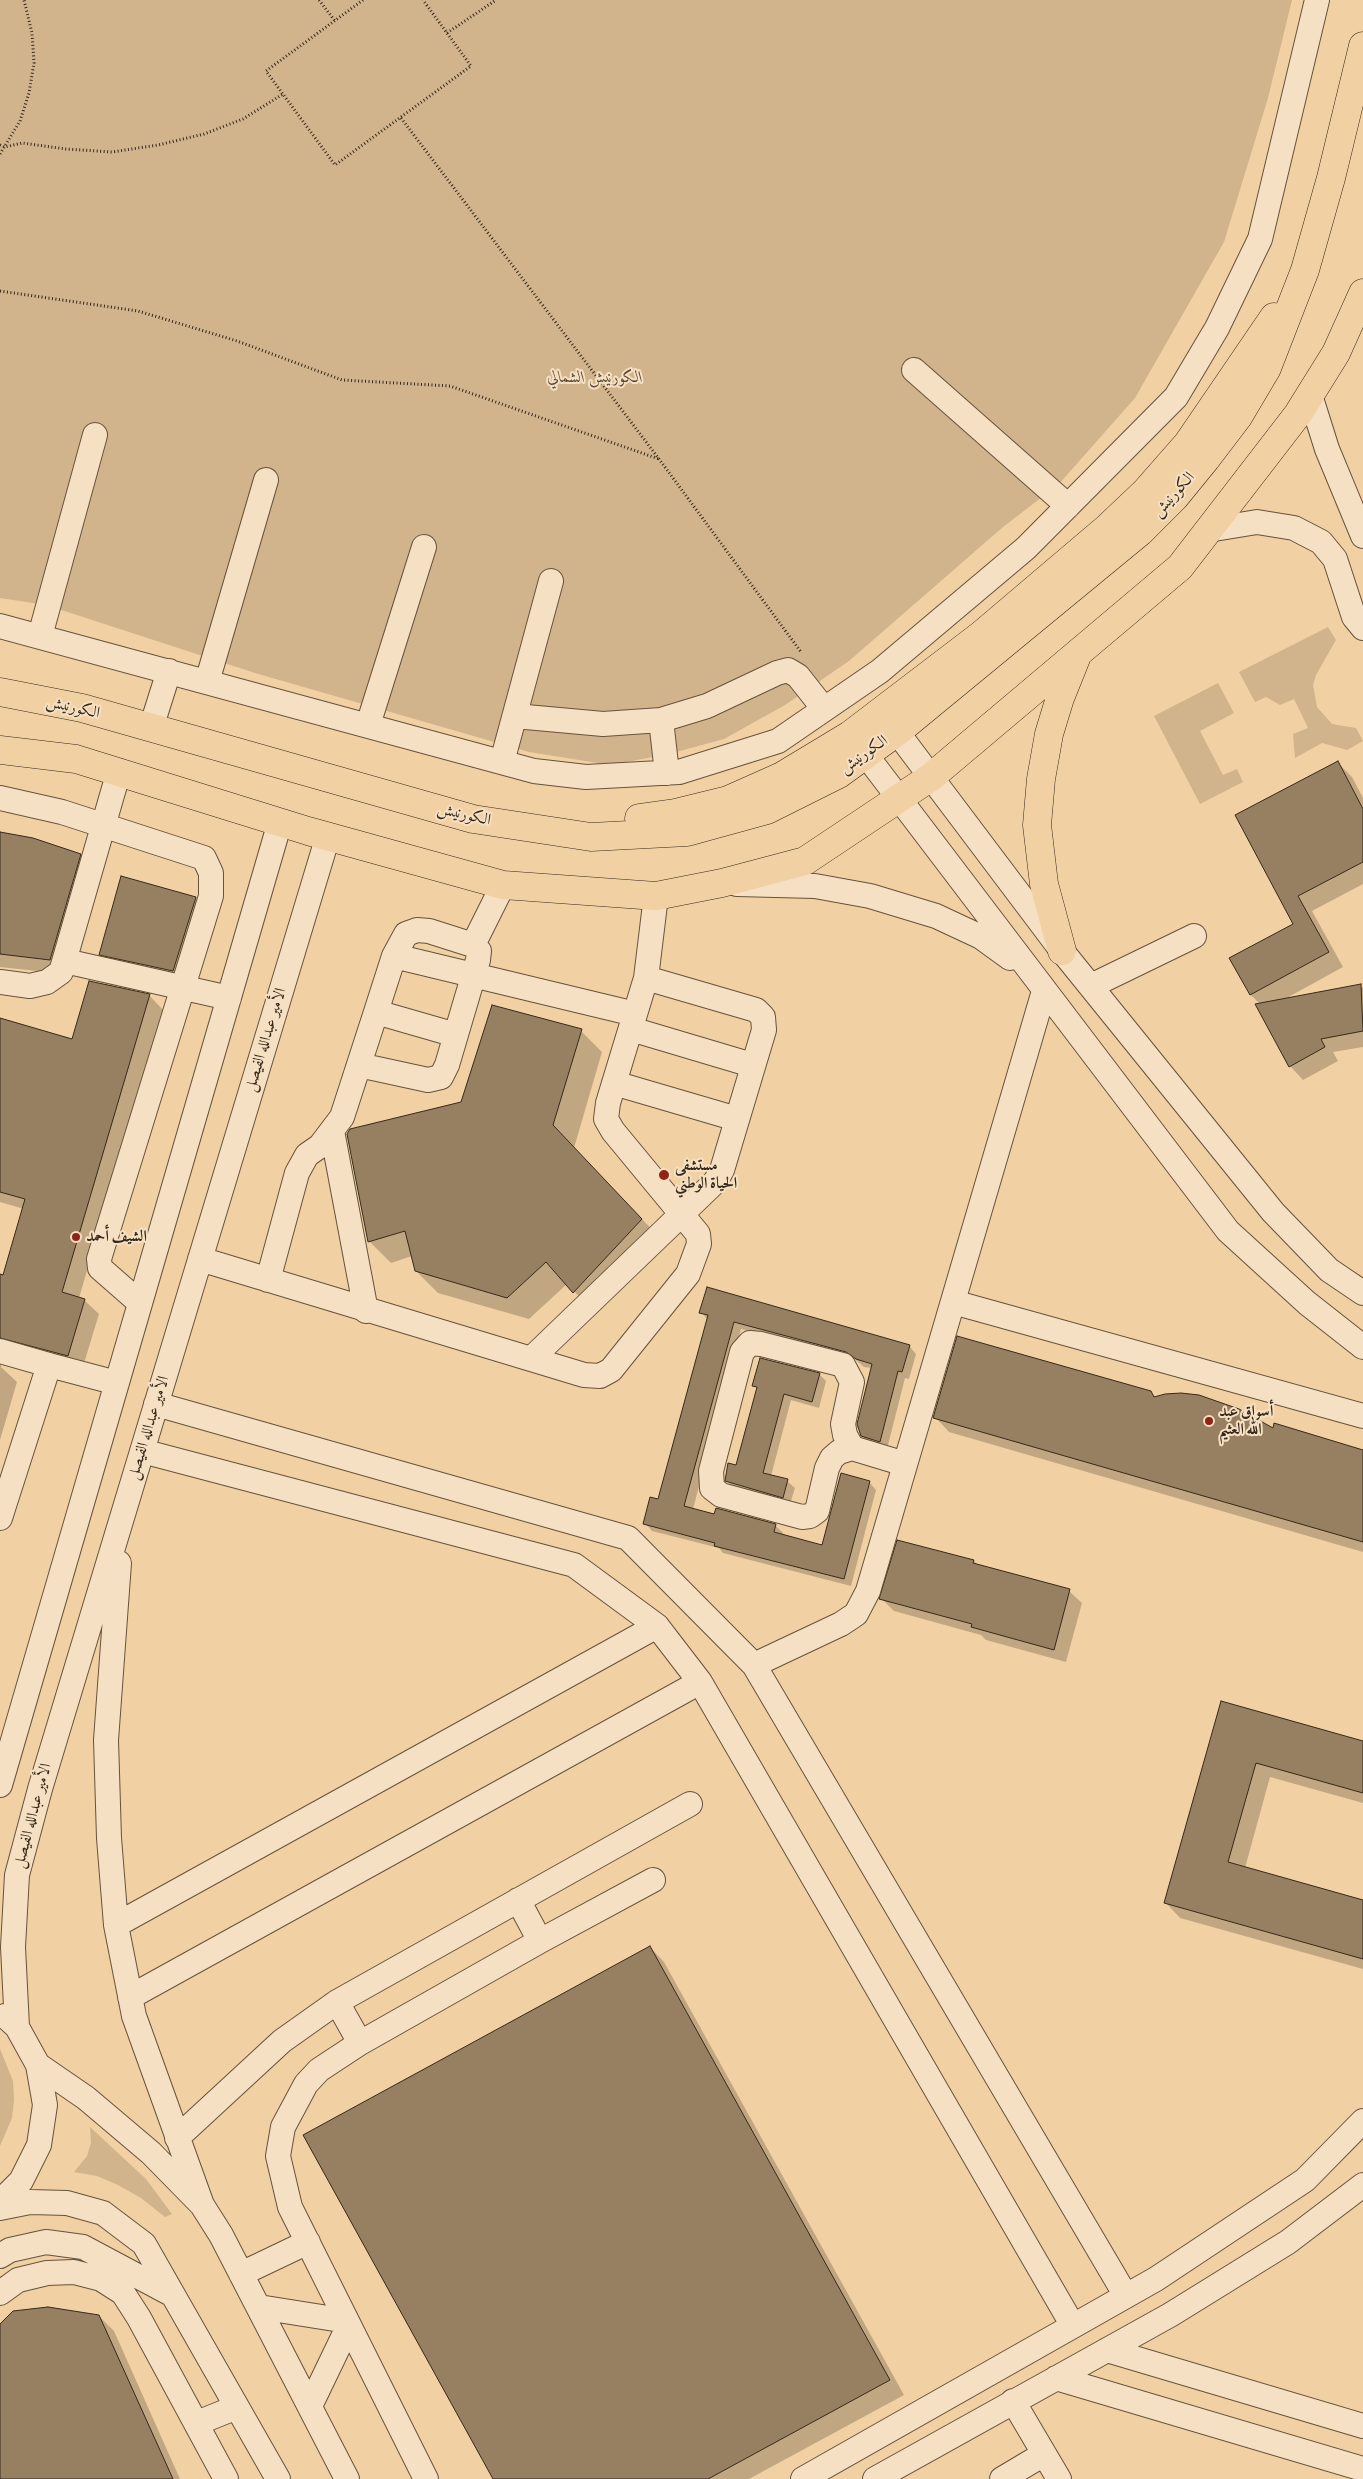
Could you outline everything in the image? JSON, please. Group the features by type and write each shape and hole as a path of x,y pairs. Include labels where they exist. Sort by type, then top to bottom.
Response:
{"main road":[{"name":"الكورنيش","path":"0,692 82,708 473,819 591,836 687,832 767,810 839,774 866,756 1103,564 1140,532 1175,497 1238,417 1267,368 1305,270 1332,178 1363,46"},
{"path":"522,826 604,823 674,813 728,800 782,776 850,735 981,635 1107,528 1145,492 1188,443 1305,270"},
{"path":"0,750 76,759 280,822 503,885 656,896 722,883 804,861 931,777 1180,567 1298,414 1336,353 1363,293"},
{"path":"1336,353 1363,333"},
{"path":"1062,951 1044,884 1037,825 1041,779 1049,734 1060,698 1078,654"}],"street":[{"path":"0,626 534,771 586,777 679,772 778,741 880,671 1026,548 1176,397 1217,328 1260,239 1317,0"},
{"path":"914,370 1068,506"},
{"path":"1310,395 1327,449 1362,534 1327,550"},
{"path":"40,636 95,435"},
{"path":"207,682 266,480"},
{"path":"1208,530 1258,522 1294,528 1321,542 1335,559 1354,617 1363,628"},
{"path":"368,726 424,547"},
{"path":"502,762 551,581"},
{"path":"515,716 603,724 661,720 707,706 777,673 788,670 798,676 824,709"},
{"path":"151,728 169,671"},
{"path":"661,720 667,773"},
{"path":"897,732 1062,951 1273,1212 1329,1270 1363,1293"},
{"path":"866,756 1228,1231 1308,1304 1363,1347"},
{"path":"0,982 30,986 47,982 61,972 119,771"},
{"path":"0,798 62,812 204,858 211,874 211,896 100,1259 100,1268 140,1303"},
{"path":"2,1775 280,822"},
{"name":"الأمير عبدالله الفيصل","path":"17,2027 13,1946 17,1875 40,1789 328,836"},
{"path":"722,883 815,886 870,896 936,916 980,937 1030,972"},
{"path":"474,945 503,885"},
{"path":"200,1259 366,1311 584,1375 600,1376 611,1370 688,1274 692,1267 698,1244 698,1234 613,1131 606,1119 614,1083 646,978 656,896"},
{"path":"268,1280 297,1173 307,1155 320,1146 342,1117 394,956 406,934 417,930 429,931 474,945 479,951 474,974 441,1077 428,1080 359,1065"},
{"path":"1091,986 1194,936"},
{"path":"394,956 474,974 633,1021 752,1065"},
{"path":"65,961 229,998"},
{"path":"531,1359 715,1182 722,1170 764,1030 763,1017 756,1010 646,978"},
{"path":"754,1665 841,1624 856,1614 868,1591 1044,991"},
{"path":"376,1012 456,1035"},
{"path":"614,1083 737,1119"},
{"path":"332,1131 366,1311"},
{"path":"953,1302 1363,1416"},
{"path":"852,1448 844,1435 843,1424 852,1382 843,1365 761,1344 750,1343 742,1352 711,1471 712,1488 721,1495 802,1517 810,1516 817,1511 832,1458 838,1452 852,1448 905,1464"},
{"path":"0,1350 117,1383"},
{"path":"0,1518 49,1365"},
{"path":"156,1404 628,1538 754,1665 1126,2296"},
{"path":"142,1452 574,1565 657,1626 700,1682 1073,2326"},
{"path":"123,1514 106,1740 109,1838 116,1925 134,2016 202,2205 221,2235 347,2479"},
{"path":"116,1925 657,1626"},
{"path":"130,1997 700,1682"},
{"path":"177,2138 282,2041 337,2002 690,1804"},
{"path":"426,2479 290,2207 278,2156 283,2127 306,2084 319,2070 360,2044 540,1941 653,1880"},
{"path":"518,1900 540,1941"},
{"path":"337,2002 360,2044"},
{"path":"0,2011 17,2027 38,2065 45,2105 39,2145 21,2181 0,2202"},
{"path":"38,2065 93,2104 151,2153 202,2205"},
{"path":"802,2479 1156,2279 1305,2180 1363,2121"},
{"path":"876,2479 1170,2315 1288,2242 1363,2185"},
{"path":"0,2208 30,2202 67,2203 103,2213 144,2244 278,2479"},
{"path":"0,2256 10,2250 46,2242 83,2247 175,2296"},
{"path":"241,2274 308,2242"},
{"path":"0,2293 18,2280 47,2273 74,2272 101,2279 123,2293 139,2318 226,2479"},
{"path":"259,2307 348,2323"},
{"path":"310,2406 348,2323"},
{"path":"1107,2350 1363,2426"},
{"path":"1056,2378 1363,2469"},
{"path":"1014,2401 1059,2479"},
{"path":"197,2423 237,2407"},
{"path":"1002,2479 1044,2454"}],"path":[{"path":"0,154 20,121 29,93 34,63 32,34 24,0"},
{"path":"319,0 334,21"},
{"path":"363,0 266,71 334,165 471,66 423,0"},
{"path":"447,33 496,0"},
{"path":"0,145 5,147 22,143 66,150 112,152 158,145 204,134 243,119 282,94"},
{"path":"401,118 659,459 803,654"},
{"path":"0,291 138,311 237,341 342,380 450,386 659,459"}],"green space":[{"name":"الكورنيش الشمالي","path":"0,0 1292,0 1268,98 1224,242 1135,398 1059,484 1003,527 849,661 785,705 724,739 669,754 610,765 529,752 255,673 46,605 0,598"},
{"path":"1328,627 1336,640 1316,675 1313,685 1317,707 1332,724 1356,728 1363,741 1347,750 1322,743 1295,758 1293,734 1308,728 1294,699 1280,705 1266,697 1255,702 1239,672"},
{"path":"1218,683 1234,713 1200,731 1223,775 1237,769 1243,782 1200,804 1154,716"},
{"path":"0,2049 13,2081 14,2100 12,2118 0,2146"},
{"path":"90,2127 146,2179 172,2214 165,2217 141,2198 118,2185 97,2176 74,2172 87,2156 91,2143"}],"building":[{"path":"1338,761 1363,809 1363,862 1298,896 1329,952 1250,995 1229,958 1293,924 1235,815"},
{"path":"0,832 33,838 81,854 50,960 0,954"},
{"path":"121,876 196,897 173,971 99,955"},
{"path":"89,981 150,994 62,1292 85,1299 68,1356 0,1338 0,1274 3,1275 25,1199 0,1192 0,1018 72,1039"},
{"path":"1361,984 1363,1031 1321,1039 1325,1047 1289,1067 1255,1004"},
{"name":"مستشفى الحياة الوطني","path":"492,1005 582,1029 553,1125 642,1219 573,1293 546,1262 507,1298 415,1271 405,1231 368,1242 347,1134 350,1129 461,1102"},
{"path":"707,1287 910,1345 902,1372 898,1371 880,1442 861,1436 857,1424 872,1364 856,1359 846,1352 734,1322 684,1506 714,1514 716,1508 776,1524 774,1532 822,1545 841,1473 870,1481 844,1579 714,1546 715,1543 643,1524 650,1497 658,1499 708,1315 699,1313"},
{"path":"957,1336 1151,1391 1154,1397 1181,1393 1199,1395 1239,1409 1273,1428 1274,1423 1363,1450 1363,1542 933,1418"},
{"path":"760,1358 820,1373 812,1402 784,1394 763,1473 788,1479 783,1498 725,1481 728,1463 736,1465 757,1387 752,1386"},
{"path":"897,1540 974,1560 973,1563 1070,1589 1054,1650 971,1627 972,1624 879,1599"},
{"path":"1221,1701 1363,1741 1363,1793 1256,1763 1228,1862 1363,1900 1363,1959 1164,1903"},
{"path":"650,1946 890,2380 708,2479 493,2479 303,2135"},
{"path":"48,2307 99,2315 173,2479 0,2479 0,2324 13,2311"}],"place":[{"name":"مستشفى الحياة الوطني","path":"664,1175"},
{"name":"الشيف أحمد","path":"76,1237"},
{"name":"أسواق عبد الله العثيم","path":"1209,1421"}]}
